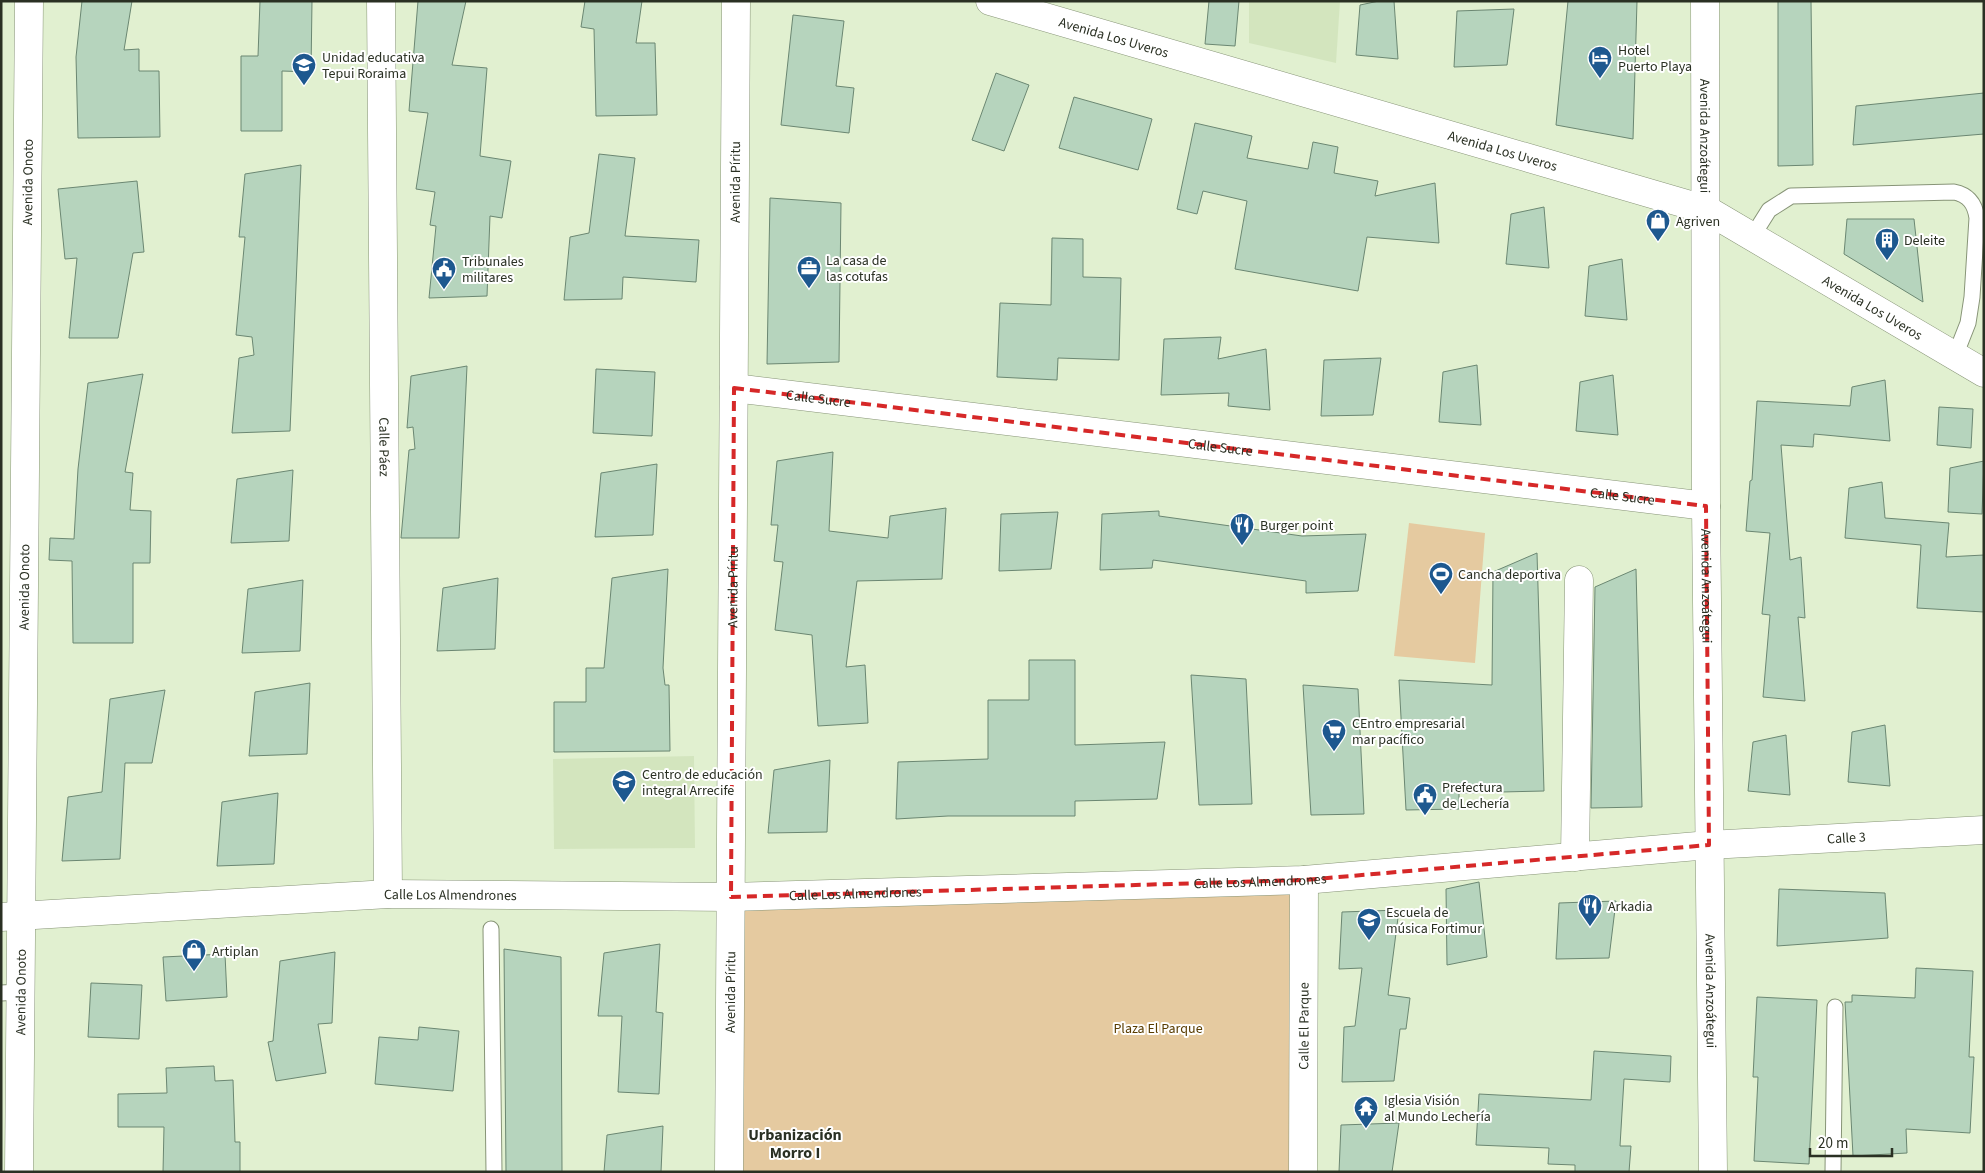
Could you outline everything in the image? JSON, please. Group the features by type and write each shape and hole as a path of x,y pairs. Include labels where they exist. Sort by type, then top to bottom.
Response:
{"street":[{"name":"Avenida Onoto","path":"19,1172 11,993 11,916 28,1"},
{"name":"Calle Páez","path":"381,1 388,894"},
{"name":"Avenida Píritu","path":"729,1172 736,1"},
{"name":"Avenida Los Uveros","path":"990,1 1707,210 1984,373"},
{"name":"Avenida Anzoátegui","path":"1705,1 1707,210 1706,506 1713,1172"},
{"name":"Calle Sucre","path":"734,388 1706,506"},
{"path":"1575,856 1579,580"},
{"name":"Calle 3","path":"1709,845 1984,830"},
{"name":"Calle Los Almendrones","path":"11,916 388,894 730,897 1304,880 1709,845"},
{"name":"Calle El Parque","path":"1303,1172 1304,880"}],"lane":[{"path":"1752,236 1769,210 1791,196 1954,192 1967,196 1976,209 1977,218 1972,297 1968,322 1955,356"},
{"path":"491,929 494,1172"},
{"path":"1833,1172 1835,1007"}],"highlighted area":[{"path":"734,388 1706,506 1709,845 1304,880 731,897"}],"shaded area":[{"path":"1249,1 1340,1 1336,63 1249,43"},
{"name":"Centro de educación integral Arrecife","path":"694,756 695,848 554,849 553,759"}],"green space":[{"name":"Cancha deportiva","path":"1409,523 1485,533 1475,663 1394,656"},
{"name":"Plaza El Parque","path":"1304,880 1303,1172 729,1172 731,897"}],"building":[{"path":"82,1 132,1 124,50 139,49 139,71 159,71 160,137 78,138 76,57"},
{"path":"260,1 312,1 311,72 282,71 282,131 241,131 241,56 258,56"},
{"path":"418,1 466,1 452,65 487,68 480,156 511,161 502,218 490,216 487,296 429,298 436,226 430,225 435,192 416,189 428,113 409,111"},
{"path":"585,1 642,1 636,43 655,43 657,115 596,116 594,29 581,27"},
{"path":"1209,1 1239,1 1235,46 1205,44"},
{"path":"1379,1 1394,1 1398,59 1356,55 1360,5"},
{"path":"1568,1 1637,1 1633,139 1556,125"},
{"path":"1778,1 1811,1 1813,165 1778,166"},
{"path":"1514,9 1507,65 1454,67 1457,11"},
{"path":"793,15 844,21 836,86 854,88 849,133 781,125"},
{"path":"996,73 1029,85 1004,151 972,140"},
{"path":"1984,93 1984,134 1853,145 1856,106"},
{"path":"1074,97 1152,119 1138,170 1059,148"},
{"path":"1195,123 1252,136 1247,158 1308,169 1313,142 1338,147 1334,173 1378,181 1375,196 1435,183 1439,243 1367,237 1358,291 1235,269 1247,201 1203,191 1197,214 1177,209"},
{"path":"599,154 635,158 625,236 699,240 696,282 623,277 622,299 564,300 570,237 589,233"},
{"path":"301,165 290,431 232,433 239,358 254,355 252,337 236,335 245,237 239,237 245,174"},
{"path":"137,181 144,252 133,253 118,338 69,338 77,258 65,259 58,189"},
{"path":"770,198 841,203 839,362 767,364"},
{"path":"1544,207 1549,268 1506,264 1511,214"},
{"name":"Deleite","path":"1847,219 1914,219 1923,302 1844,254"},
{"path":"1052,238 1083,239 1083,277 1121,278 1119,360 1058,358 1057,380 997,377 1000,303 1051,305"},
{"path":"1622,259 1627,320 1585,316 1589,266"},
{"path":"1221,337 1218,359 1266,349 1270,410 1228,406 1229,393 1161,395 1164,339"},
{"path":"1381,358 1373,415 1321,416 1324,360"},
{"path":"1477,365 1481,425 1439,422 1443,372"},
{"path":"467,366 459,538 401,538 409,450 415,449 413,427 407,428 411,376"},
{"path":"596,369 655,372 652,436 593,433"},
{"path":"143,374 125,472 133,473 130,510 151,511 150,563 133,563 133,643 73,643 72,561 49,560 50,538 74,539 78,469 88,383"},
{"path":"1613,375 1618,435 1576,431 1580,382"},
{"path":"1885,380 1890,441 1814,434 1813,447 1781,445 1790,560 1801,557 1805,618 1798,617 1805,701 1763,697 1770,615 1762,614 1770,533 1746,531 1750,481 1752,480 1757,401 1850,406 1852,387"},
{"path":"1939,407 1973,409 1971,448 1937,445"},
{"path":"833,452 829,531 888,538 890,516 946,508 942,579 857,581 846,667 865,665 868,723 818,726 812,635 775,630 783,562 774,561 778,525 771,525 777,461"},
{"path":"1984,461 1982,514 1948,512 1950,468"},
{"path":"657,464 653,535 595,537 601,473"},
{"path":"293,470 289,541 231,543 237,479"},
{"path":"1882,482 1885,518 1949,523 1946,557 1984,555 1984,612 1917,608 1921,545 1845,538 1849,488"},
{"path":"1159,511 1159,516 1302,536 1366,534 1358,591 1306,593 1306,581 1153,560 1152,568 1100,570 1102,514"},
{"path":"1058,512 1051,569 999,571 1001,514"},
{"path":"1537,553 1544,791 1459,793 1459,809 1406,810 1399,680 1492,685 1493,572"},
{"path":"668,569 663,668 665,685 669,685 670,751 554,752 554,702 586,702 586,668 604,668 612,578"},
{"path":"1636,569 1642,807 1591,808 1595,587"},
{"path":"498,578 495,649 437,651 443,588"},
{"path":"303,580 300,651 242,653 248,589"},
{"path":"1029,660 1075,660 1075,745 1165,742 1157,799 1075,801 1075,816 948,816 896,819 898,762 988,759 988,700 1029,700"},
{"path":"1191,675 1246,679 1252,804 1199,805"},
{"path":"310,683 307,754 249,756 255,692"},
{"name":"CEntro empresarial mar pacífico","path":"1303,685 1358,689 1364,814 1311,815"},
{"path":"165,690 152,763 125,763 120,859 62,861 68,797 102,792 110,699"},
{"path":"1885,725 1890,786 1848,782 1852,732"},
{"path":"1786,735 1790,795 1748,791 1753,742"},
{"path":"830,760 827,832 768,833 774,770"},
{"path":"278,793 274,864 217,866 222,802"},
{"path":"1479,882 1487,957 1447,965 1446,889"},
{"path":"1779,889 1885,893 1888,938 1777,946"},
{"path":"1616,901 1609,958 1556,959 1559,903"},
{"path":"1399,910 1388,995 1410,998 1406,1029 1400,1029 1394,1081 1342,1082 1344,1027 1355,1026 1362,968 1339,969 1342,912"},
{"path":"660,944 656,1012 663,1013 659,1094 618,1092 622,1016 598,1016 604,953"},
{"path":"504,949 561,957 562,1172 506,1172"},
{"path":"335,952 332,1023 318,1024 326,1073 276,1081 268,1042 273,1041 280,961"},
{"path":"225,954 227,997 166,1001 163,957"},
{"path":"1916,968 1973,971 1969,1057 1974,1057 1970,1133 1906,1129 1907,1153 1853,1156 1845,1002 1852,1002 1852,995 1915,998"},
{"path":"91,983 142,985 139,1039 88,1037"},
{"path":"1757,997 1817,1000 1809,1164 1754,1161 1758,1077 1753,1077"},
{"path":"419,1027 459,1031 453,1091 375,1084 379,1037 418,1040"},
{"path":"1594,1051 1671,1056 1670,1082 1624,1079 1620,1146 1631,1146 1629,1172 1575,1172 1575,1165 1548,1164 1549,1148 1476,1145 1479,1094 1591,1100"},
{"path":"214,1066 215,1081 233,1080 235,1142 240,1142 240,1172 163,1172 164,1127 118,1127 118,1094 167,1093 166,1068"},
{"path":"1399,1123 1392,1172 1339,1172 1341,1125"},
{"path":"663,1126 661,1172 604,1172 607,1135"}],"place":[{"name":"Hotel Puerto Playa","path":"1600,79"},
{"name":"Unidad educativa Tepui Roraima","path":"304,86"},
{"name":"Agriven","path":"1658,242"},
{"name":"Deleite","path":"1887,261"},
{"name":"La casa de las cotufas","path":"809,289"},
{"name":"Tribunales militares","path":"444,290"},
{"name":"Burger point","path":"1242,546"},
{"name":"Cancha deportiva","path":"1441,595"},
{"name":"CEntro empresarial mar pacífico","path":"1334,752"},
{"name":"Centro de educación integral Arrecife","path":"624,803"},
{"name":"Prefectura de Lechería","path":"1425,816"},
{"name":"Arkadia","path":"1590,927"},
{"name":"Escuela de música Fortimur","path":"1369,941"},
{"name":"Artiplan","path":"194,972"},
{"name":"Iglesia Visión al Mundo Lechería","path":"1366,1129"}],"district":[{"name":"Urbanización Morro I","path":"795,1143"}]}
